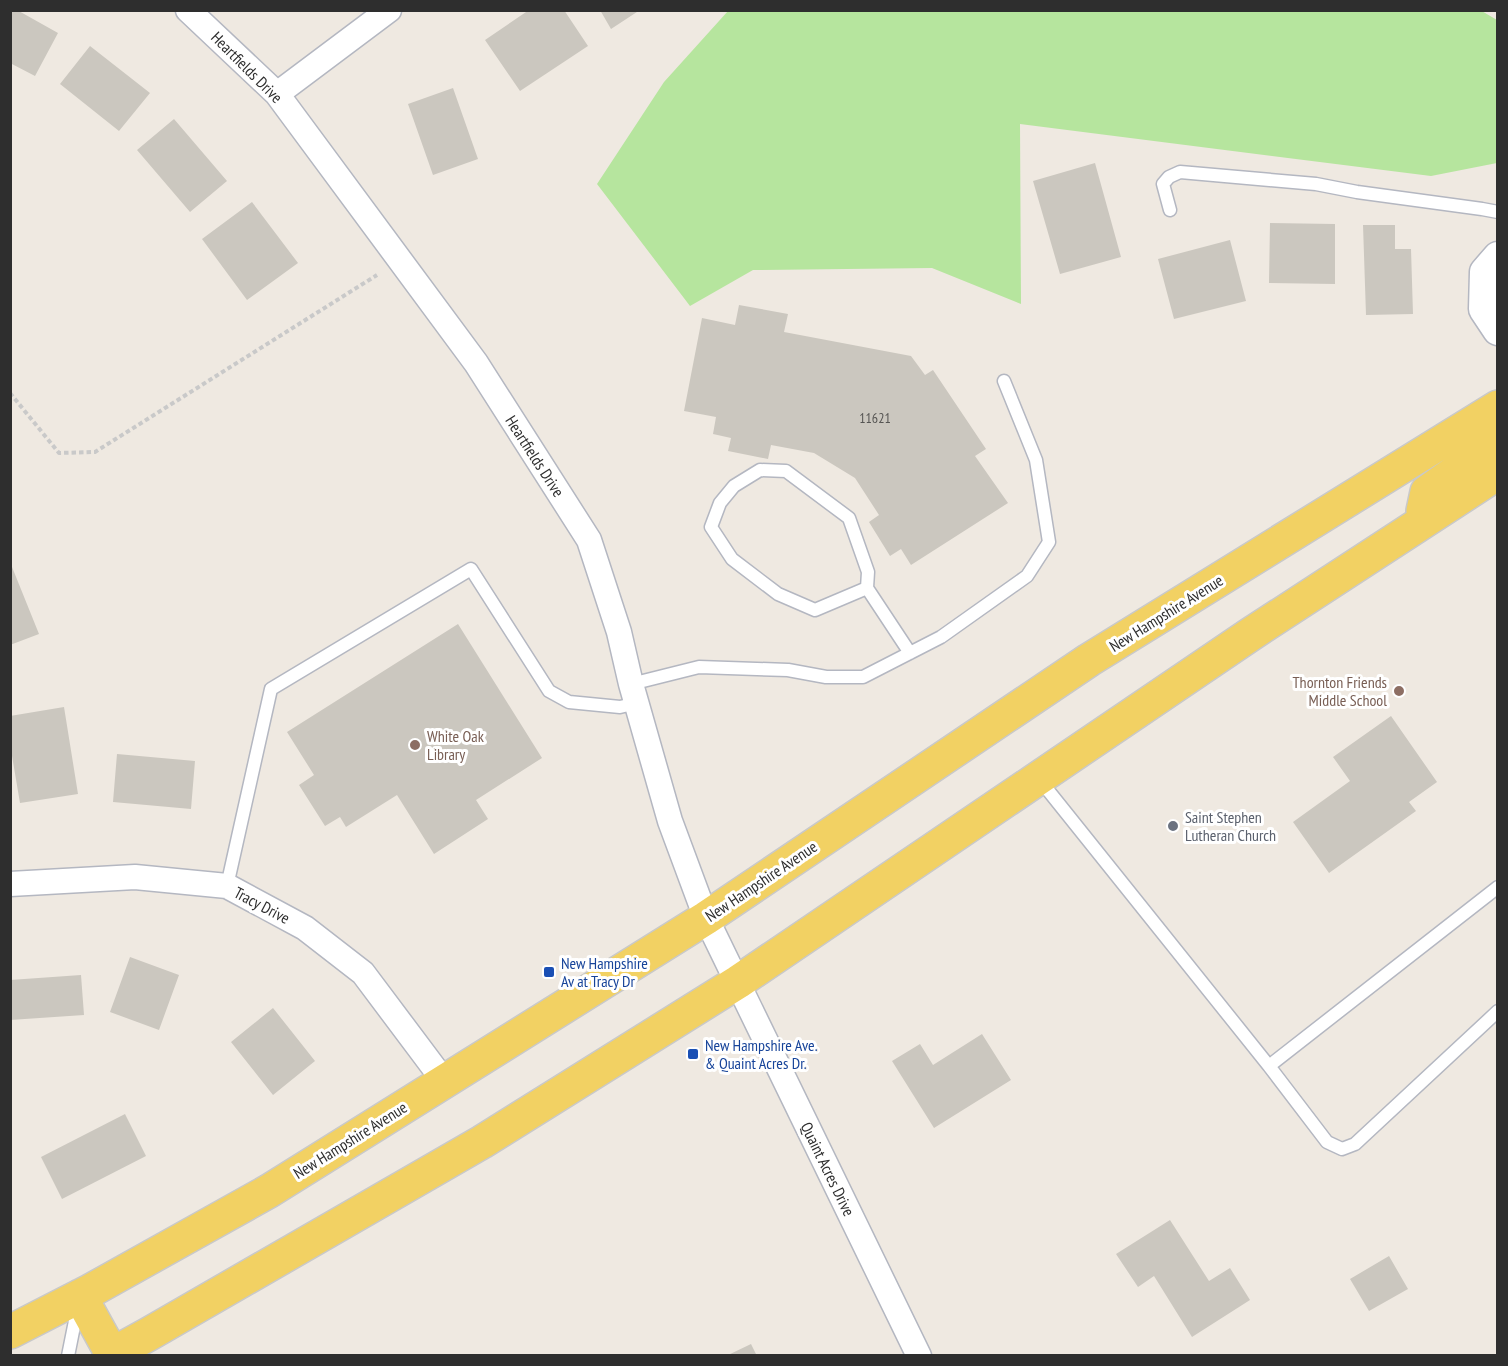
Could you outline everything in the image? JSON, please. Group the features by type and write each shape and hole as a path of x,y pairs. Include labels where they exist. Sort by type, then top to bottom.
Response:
{"main road":[{"name":"New Hampshire Avenue","path":"10,1332 80,1296 269,1191 706,918 1089,660 1497,407"},
{"path":"1421,522 1427,492 1497,442"},
{"path":"80,1296 111,1355 482,1142 738,982 1241,640 1497,472"}],"street":[{"name":"Heartfields Drive","path":"188,10 277,94 476,363 589,540 619,632 670,821 706,918 738,982"},
{"path":"277,94 389,10"},
{"path":"1497,257 1485,272 1484,309 1497,330"},
{"name":"Tracy Drive","path":"10,884 135,877 227,886 305,928 363,973 444,1081"},
{"name":"Quaint Acres Drive","path":"738,982 919,1356"}],"lane":[{"path":"1170,210 1163,184 1169,177 1180,172 1316,184 1497,212"},
{"path":"227,886 270,689 471,569 549,691 569,702 620,707 634,694 699,667 788,670 826,677 863,677 941,637 1027,576 1049,542 1036,460 1004,381"},
{"path":"867,588 815,610 778,594 732,559 711,527 720,503 734,486 760,470 786,471 849,518 868,572 867,588 910,653"},
{"path":"1038,778 1269,1066 1327,1142 1342,1149 1355,1144 1497,1011"},
{"path":"1269,1066 1497,887"},
{"path":"68,1356 80,1296"}],"path":[{"path":"10,393 59,453 95,452 377,274"}],"green space":[{"path":"1480,10 1497,20 1497,163 1431,176 1020,124 1021,304 932,268 753,270 690,306 597,184 664,82 728,11"}],"building":[{"path":"10,10 17,10 58,33 35,76 10,63"},
{"path":"529,10 564,10 588,46 520,91 485,40"},
{"path":"600,10 640,10 611,29"},
{"path":"90,46 150,93 119,131 60,84"},
{"path":"453,88 478,159 433,175 408,104"},
{"path":"174,119 227,181 190,212 137,150"},
{"path":"1095,163 1121,257 1060,274 1033,181"},
{"path":"252,202 298,263 247,300 202,239"},
{"path":"1270,223 1335,224 1335,284 1269,283"},
{"path":"1363,225 1395,225 1395,249 1411,249 1413,314 1366,315"},
{"path":"1230,240 1246,301 1174,319 1158,259"},
{"path":"739,305 788,314 784,332 911,356 925,375 933,370 986,449 975,456 1008,503 911,565 901,549 890,556 869,522 879,515 855,478 814,453 771,445 768,459 728,451 731,438 713,434 716,417 684,411 702,318 735,325"},
{"path":"10,562 39,634 10,645"},
{"name":"White Oak Library","path":"458,624 542,758 476,800 488,819 434,854 397,795 346,827 340,817 325,826 299,785 314,775 287,732"},
{"path":"64,707 78,794 20,803 10,744 10,716"},
{"path":"1391,716 1437,782 1409,802 1416,811 1329,873 1293,822 1350,781 1333,757"},
{"path":"117,754 195,761 191,809 113,802"},
{"path":"130,957 179,975 159,1030 110,1012"},
{"path":"81,975 84,1015 10,1020 10,980"},
{"path":"273,1008 315,1061 273,1095 231,1042"},
{"path":"982,1034 1011,1080 934,1128 892,1061 920,1044 933,1065"},
{"path":"125,1114 146,1156 62,1199 41,1157"},
{"path":"1170,1220 1209,1281 1230,1268 1250,1300 1192,1337 1154,1276 1138,1287 1116,1254"},
{"path":"1389,1256 1408,1289 1369,1311 1350,1279"},
{"path":"751,1344 757,1356 726,1356"}],"place":[{"name":"Thornton Friends Middle School","path":"1399,691"},
{"name":"White Oak Library","path":"415,745"},
{"name":"Saint Stephen Lutheran Church","path":"1173,826"},
{"name":"New Hampshire Av at Tracy Dr","path":"549,972"},
{"name":"New Hampshire Ave. & Quaint Acres Dr.","path":"693,1054"}]}
